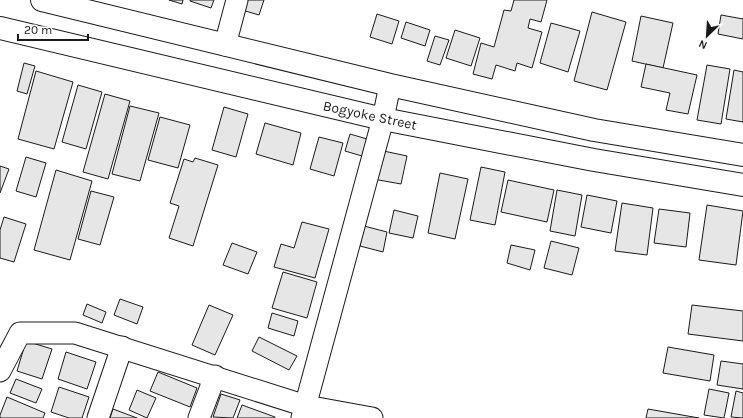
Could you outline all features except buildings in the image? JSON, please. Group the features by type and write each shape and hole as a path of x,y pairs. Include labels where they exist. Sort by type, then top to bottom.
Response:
{"main road":[{"path":"42,0 390,85 594,130 743,155"},
{"name":"Bogyoke Street","path":"0,28 383,119 594,160 743,185"}],"street":[{"path":"224,44 237,0"},
{"path":"304,412 383,119 390,85"},
{"path":"0,371 20,333 75,333 214,376 304,412 372,418"},
{"path":"98,418 122,347"},
{"path":"199,418 214,376"}]}
